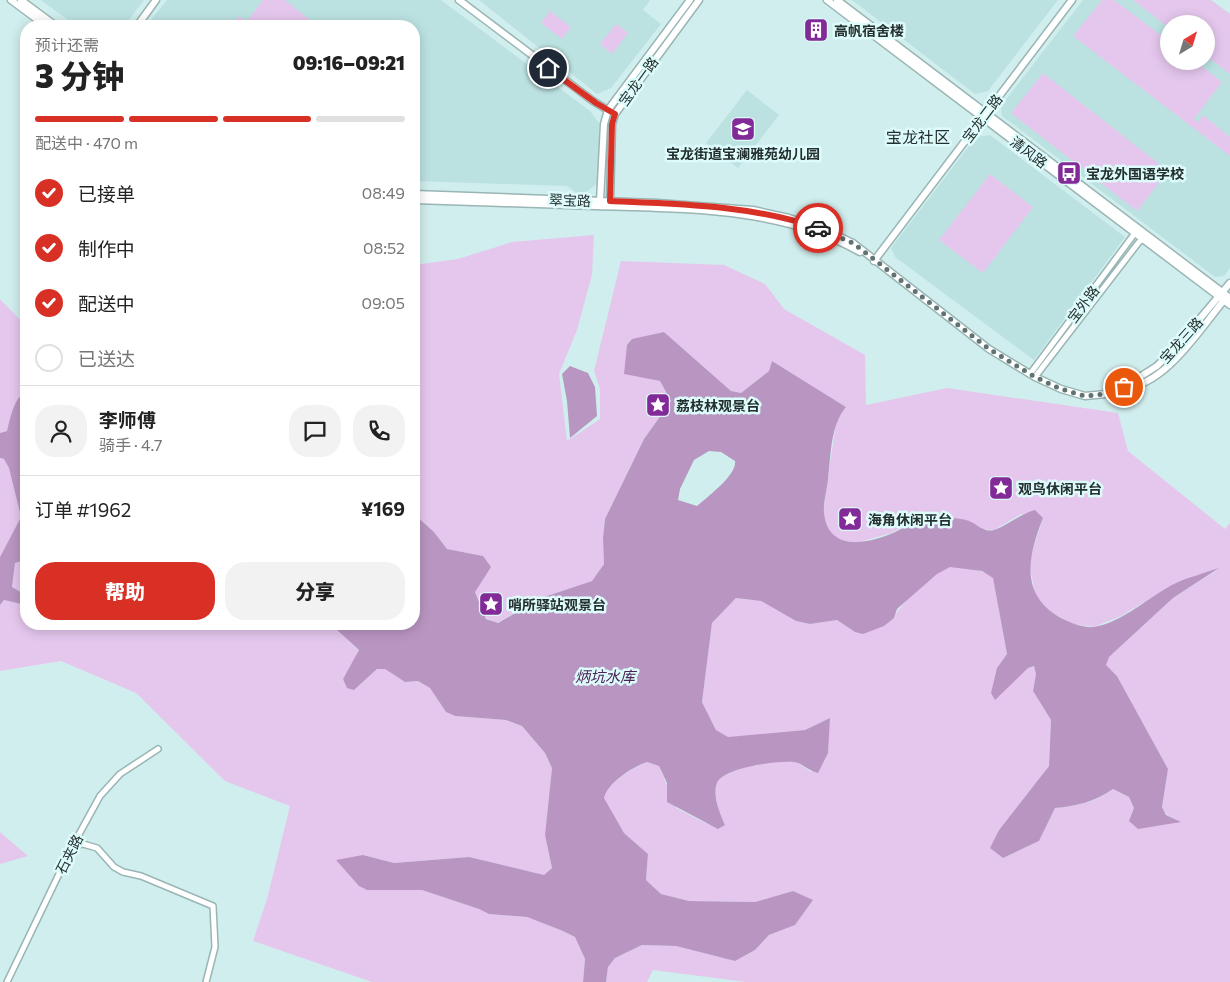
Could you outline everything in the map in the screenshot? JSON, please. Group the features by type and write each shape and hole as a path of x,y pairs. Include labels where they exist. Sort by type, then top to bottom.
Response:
{"street":[{"path":"11,0 38,20"},
{"path":"21,0 48,20"},
{"path":"141,20 156,0"},
{"path":"459,0 593,101 615,114"},
{"name":"宝龙一路","path":"605,203 604,124 608,110 690,0"},
{"name":"宝龙一路","path":"605,203 612,124 615,114 699,0"},
{"name":"清风路","path":"827,0 1225,296 1230,305"},
{"name":"清风路","path":"837,0 1135,233 1225,296"},
{"name":"宝龙二路","path":"874,261 1072,0"},
{"name":"翠宝路","path":"420,194 605,203 752,216 823,235 874,261"},
{"name":"翠宝路","path":"420,200 605,203"},
{"name":"宝外路","path":"1033,376 1134,238 1135,233"},
{"name":"宝外路","path":"1033,376 1143,239"},
{"name":"宝龙三路","path":"874,261 989,349 1033,376 1061,389 1085,396 1106,394 1124,387 1167,357 1225,296 1230,283"},
{"name":"石夹路","path":"6,982 91,811 109,785 133,764 158,749"},
{"path":"72,847 83,844 97,848 114,867 123,872 141,876 213,906 215,947 206,982"}],"shaded area":[{"path":"41,0 144,0 129,20 68,20"},
{"path":"167,0 441,0 590,111 599,123 598,183 581,196 567,186 420,181 420,20 151,20"},
{"path":"263,0 285,0 310,20 248,20"},
{"path":"479,0 650,0 643,10 661,24 611,88 597,94"},
{"path":"852,0 1058,0 988,91 975,94"},
{"path":"1083,0 1211,0 1230,14 1230,268 1224,276 1215,277 1002,116 1001,106"},
{"path":"1102,0 1114,0 1160,34 1160,70 1207,70 1222,82 1194,119 1198,122 1203,115 1230,137 1230,156 1073,36"},
{"path":"1133,0 1211,0 1230,14 1230,74 1215,63 1215,15 1160,15 1160,21"},
{"path":"550,11 571,27 562,39 541,23"},
{"path":"239,16 245,20 236,20"},
{"path":"616,24 628,33 612,54 600,44"},
{"path":"1043,73 1168,171 1137,211 1011,113"},
{"name":"宝龙街道宝澜雅苑幼儿园","path":"747,90 779,115 738,168 706,143"},
{"path":"990,135 1125,237 1034,360 895,257 891,248 976,137"},
{"path":"990,174 1033,207 983,273 939,240"},
{"path":"594,235 592,275 577,330 559,374 567,441 600,419 600,389 594,371 621,261 724,265 765,284 784,309 865,355 866,405 947,388 1118,413 1128,451 1225,529 1230,523 1230,982 746,982 653,970 647,982 606,982 608,967 615,958 642,945 676,946 735,961 755,950 769,935 795,925 812,900 793,891 755,902 689,901 661,894 646,880 648,854 624,833 603,798 615,781 647,762 659,766 676,808 705,823 725,825 715,793 717,783 729,773 765,763 787,761 801,765 811,772 828,738 830,718 805,730 728,737 716,730 702,702 712,623 736,598 761,601 796,621 810,624 837,620 855,632 894,618 897,612 919,588 946,569 952,567 968,568 984,572 993,577 1007,654 997,668 1028,668 1034,666 1036,674 1033,691 1051,720 1049,766 999,830 991,848 1003,858 1039,841 1055,808 1085,803 1099,798 1113,789 1129,797 1134,808 1180,822 1166,814 1162,807 1168,769 1117,676 1105,665 1109,657 1173,598 1217,570 1176,583 1121,616 1094,627 1073,624 1049,611 1036,599 1029,562 1043,518 1021,514 994,530 981,529 966,520 914,522 891,533 856,543 837,539 828,531 823,513 835,429 839,415 846,407 772,361 769,371 741,393 731,391 664,332 632,374 660,381 671,401 644,439 605,519 603,538 604,564 592,581 541,598 497,623 486,618 475,592 482,556 447,549 434,532 420,519 420,264 458,259 512,242"},
{"path":"0,299 20,320 20,397 11,415 7,431 0,433"},
{"path":"0,458 4,459 9,467 20,519 0,557"},
{"path":"20,562 20,592 12,587 15,563"},
{"path":"4,600 20,604 20,630 338,630 359,651 343,679 354,690 377,669 385,669 405,682 418,681 430,688 446,712 455,716 506,720 522,726 545,753 552,768 545,835 552,868 544,875 469,857 394,863 363,855 367,890 422,890 489,914 527,917 563,931 575,937 585,959 583,982 372,982 253,941 267,899 290,806 225,781 136,693 61,661 0,671 0,605"},
{"path":"0,832 28,856 0,864"}],"water":[{"name":"炳坑水库","path":"664,332 731,391 741,393 769,371 772,361 846,407 834,432 824,509 827,526 833,534 841,539 850,542 872,540 917,522 955,518 970,521 990,531 1035,510 1043,518 1031,560 1033,586 1038,598 1048,609 1061,618 1086,627 1094,627 1116,620 1166,588 1219,568 1173,598 1109,657 1106,665 1117,676 1168,769 1162,807 1166,815 1181,822 1138,829 1129,821 1134,808 1129,797 1113,789 1085,803 1055,808 1039,841 1003,858 990,848 999,830 1049,766 1051,720 1033,691 1036,674 1034,666 1028,668 995,700 991,693 997,668 1007,654 993,578 982,571 950,567 937,574 897,609 894,618 884,626 863,634 855,632 837,620 810,624 796,621 761,601 736,598 712,623 702,702 716,730 728,737 805,730 830,718 828,753 818,773 797,763 786,762 752,766 729,773 717,783 715,793 725,825 718,829 667,802 667,783 659,766 647,762 635,767 622,776 606,792 604,798 624,833 648,854 646,880 661,894 689,901 755,902 793,891 813,900 795,925 769,935 755,950 735,961 676,946 642,945 615,958 608,967 606,982 583,982 585,959 575,937 563,931 527,917 489,914 422,890 367,890 359,886 336,860 363,855 394,863 469,857 544,875 552,868 545,835 552,768 545,753 522,726 506,720 455,716 446,712 430,688 418,681 405,682 385,669 377,669 354,690 347,688 343,679 359,650 337,630 420,630 420,519 434,532 447,549 483,556 491,567 475,592 486,619 498,623 541,598 592,581 604,564 603,538 605,519 644,439 671,401 660,381 624,374 627,345 632,339","holes":["709,451 721,452 735,461 734,467 727,479 697,506 678,500 680,489 694,460"]},
{"path":"570,366 588,373 595,387 597,416 570,438 567,401 562,374"},
{"path":"20,397 20,513 9,468 4,459 0,458 0,433 7,431"},
{"path":"20,519 20,562 15,563 12,587 20,592 20,604 4,600 0,605 0,557"}],"way so far":[{"path":"818,228 853,243 989,349 1035,377 1061,389 1085,396 1106,394 1124,387"}],"place":[{"name":"高帆宿舍楼","path":"816,30"},
{"name":"宝龙街道宝澜雅苑幼儿园","path":"743,129"},
{"name":"宝龙外国语学校","path":"1069,173"},
{"name":"荔枝林观景台","path":"658,405"},
{"name":"观鸟休闲平台","path":"1001,488"},
{"name":"海角休闲平台","path":"850,519"},
{"name":"哨所驿站观景台","path":"491,604"}],"district":[{"name":"宝龙社区","path":"918,136"}],"route":[{"path":"548,68 596,103 615,114 612,124 610,201 753,210 789,218 818,228"}]}
